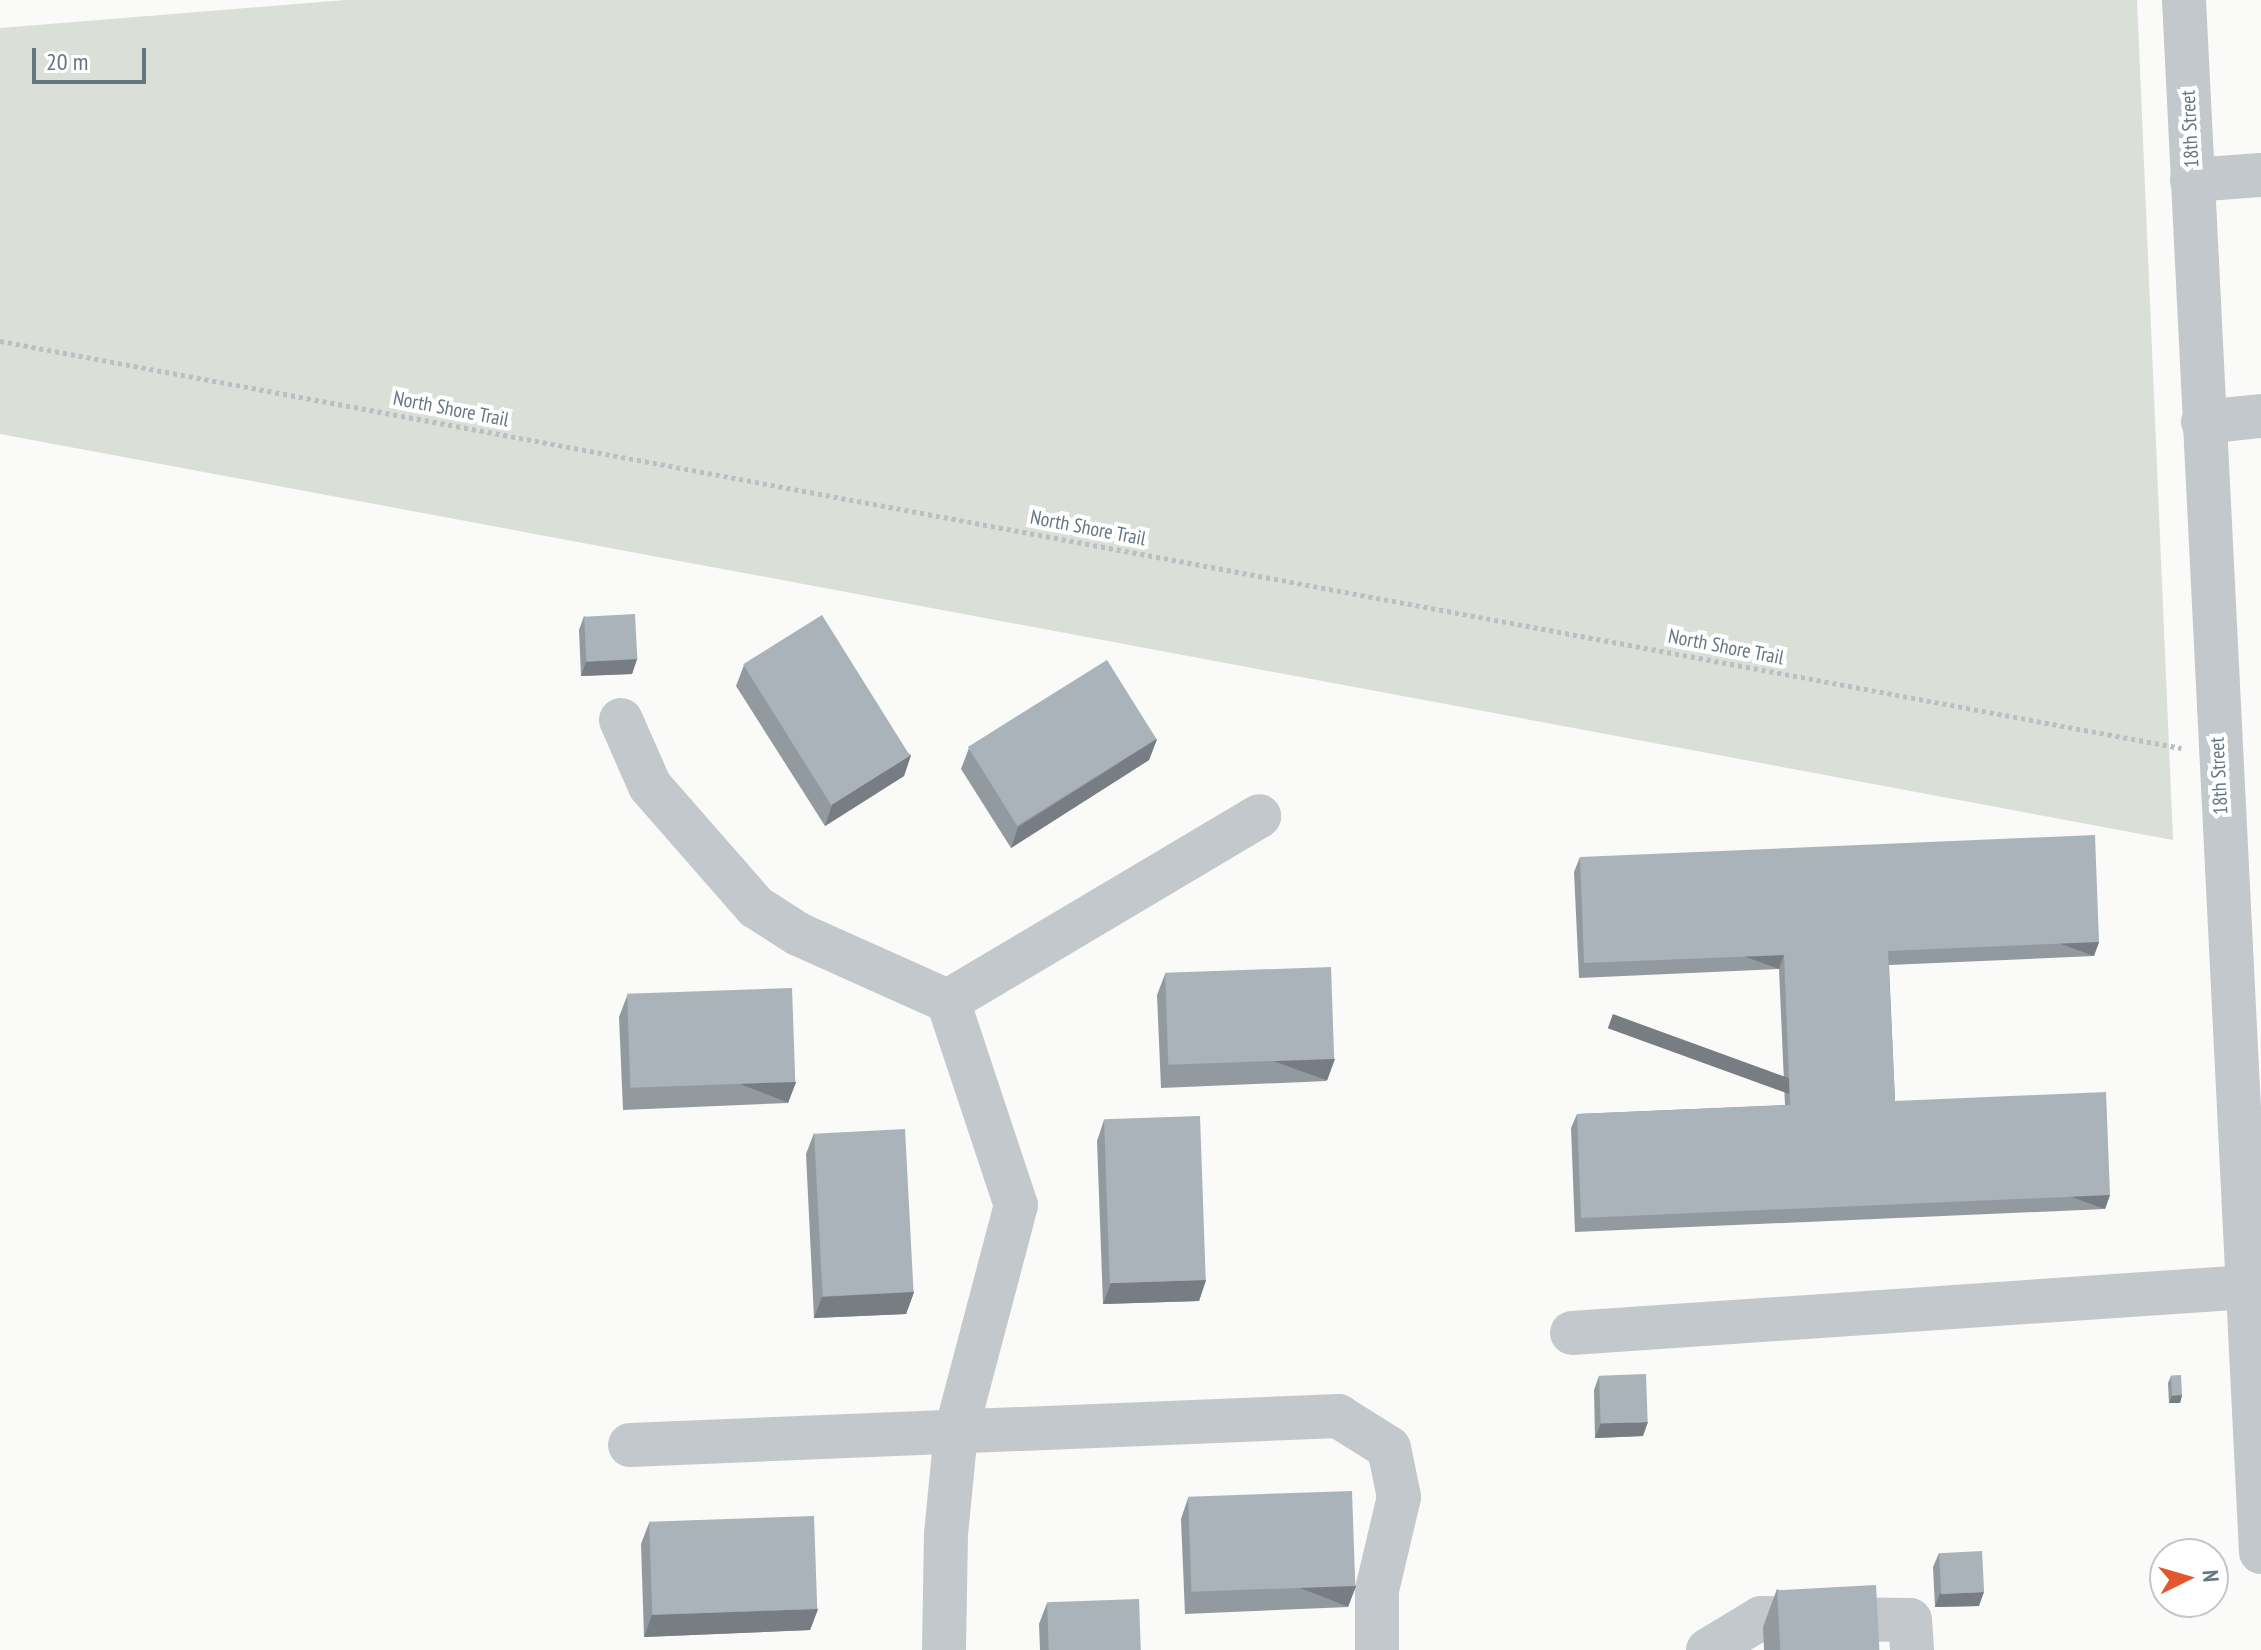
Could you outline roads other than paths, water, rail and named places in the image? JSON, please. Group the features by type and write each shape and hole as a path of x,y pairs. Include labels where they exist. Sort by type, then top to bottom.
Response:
{"street":[{"name":"18th Street","path":"2184,0 2203,422 2246,990 2247,1287 2257,1388 2261,1552"},
{"path":"2192,180 2261,175"},
{"path":"2203,422 2261,416"},
{"path":"621,720 650,786 756,907 798,934 948,1001 1016,1205 956,1432 946,1534 944,1650"},
{"path":"948,1001 1259,816"},
{"path":"1572,1333 2247,1287"},
{"path":"630,1445 1338,1416 1389,1448 1399,1497 1377,1590 1377,1650"},
{"path":"1708,1650 1761,1618 1910,1620 1912,1650"}]}
